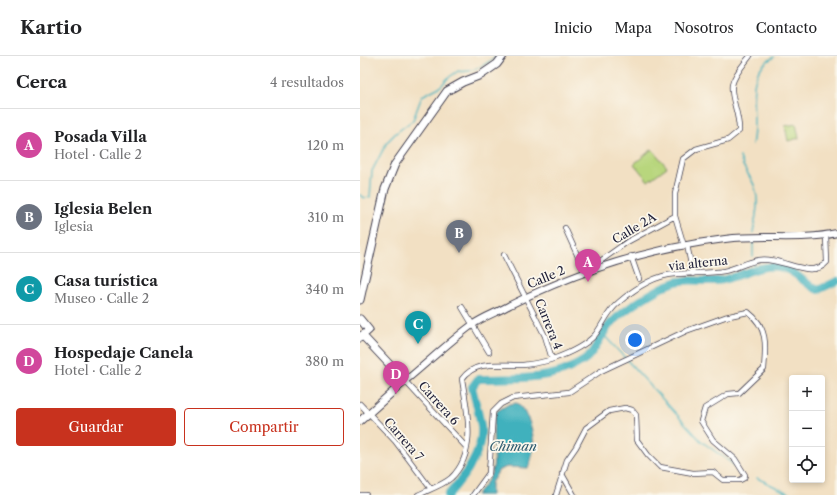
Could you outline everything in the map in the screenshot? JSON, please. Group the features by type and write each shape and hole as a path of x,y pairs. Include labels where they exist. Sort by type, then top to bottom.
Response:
{"main road":[{"path":"360,300 385,189 395,164 447,91 463,82 481,75 497,64 504,56"},
{"path":"360,319 369,330 361,336"},
{"name":"Carrera 6","path":"361,336 405,382"},
{"name":"Calle 2","path":"360,421 405,382"}],"street":[{"path":"693,274 675,216 675,194 683,159 696,149 728,140 739,131 739,118 732,86 740,69 750,56"},
{"name":"Calle 2A","path":"585,272 627,242 675,216"},
{"path":"565,228 585,272"},
{"name":"Calle 2","path":"405,382 473,324 526,297 585,272 631,256 726,238 826,236 837,233"},
{"name":"via alterna","path":"418,495 450,478 465,457 467,448 468,418 462,379 467,372 479,366 500,364 523,365 552,359 581,345 595,335 606,316 617,303 658,277 676,274 725,271 738,268 751,261 775,260 807,270 822,268 827,262 826,236"},
{"name":"Carrera 4","path":"504,256 545,336 552,359"},
{"path":"631,256 639,279"},
{"path":"462,307 489,352"},
{"path":"473,495 489,473 492,412 501,404 520,396 569,392 601,371 686,331 724,317 748,312 757,319 765,340 764,370 739,394 728,394 705,408 701,421 713,440 735,459 745,475 744,478 740,480 723,480 713,472 693,473 660,467 648,455 637,440 636,415 632,410 625,408 609,411 586,428 567,460 556,495"},
{"name":"Carrera 6","path":"405,382 467,448"},
{"name":"Carrera 7","path":"360,404 395,441 431,488"},
{"path":"562,474 574,495"},
{"path":"360,495 366,495"}],"green space":[{"path":"796,124 799,138 788,141 785,126"},
{"path":"652,149 667,167 648,181 634,164"}],"water":[{"name":"Chiman","path":"517,403 527,417 533,434 533,452 528,468 507,467 499,470 491,483 491,495 476,495 488,480 493,467 493,427 497,411 509,404"}],"waterway":[{"path":"360,195 365,198 370,197 372,171 387,142 413,120 422,96 441,86 448,78 458,71 463,72 474,70 497,56"},
{"path":"752,144 754,133 754,84 757,74 764,64 774,57"},
{"path":"740,157 743,166 754,184 756,193 757,210 753,233"},
{"path":"753,239 753,256"},
{"path":"754,263 754,270"},
{"path":"448,495 472,464 479,445 481,426 472,387 478,379 519,378 550,375 566,370 584,360 591,354 608,327 617,318 644,298 673,283 681,281 723,280 765,267 779,267 790,271 818,290 837,281"},
{"path":"603,334 701,441 737,467"},
{"path":"757,478 792,495"}],"place":[{"name":"Iglesia Belen","path":"459,253"},
{"name":"Posada Villa","path":"588,282"},
{"name":"Casa turística","path":"418,344"},
{"name":"Hospedaje Canela","path":"396,394"}]}
